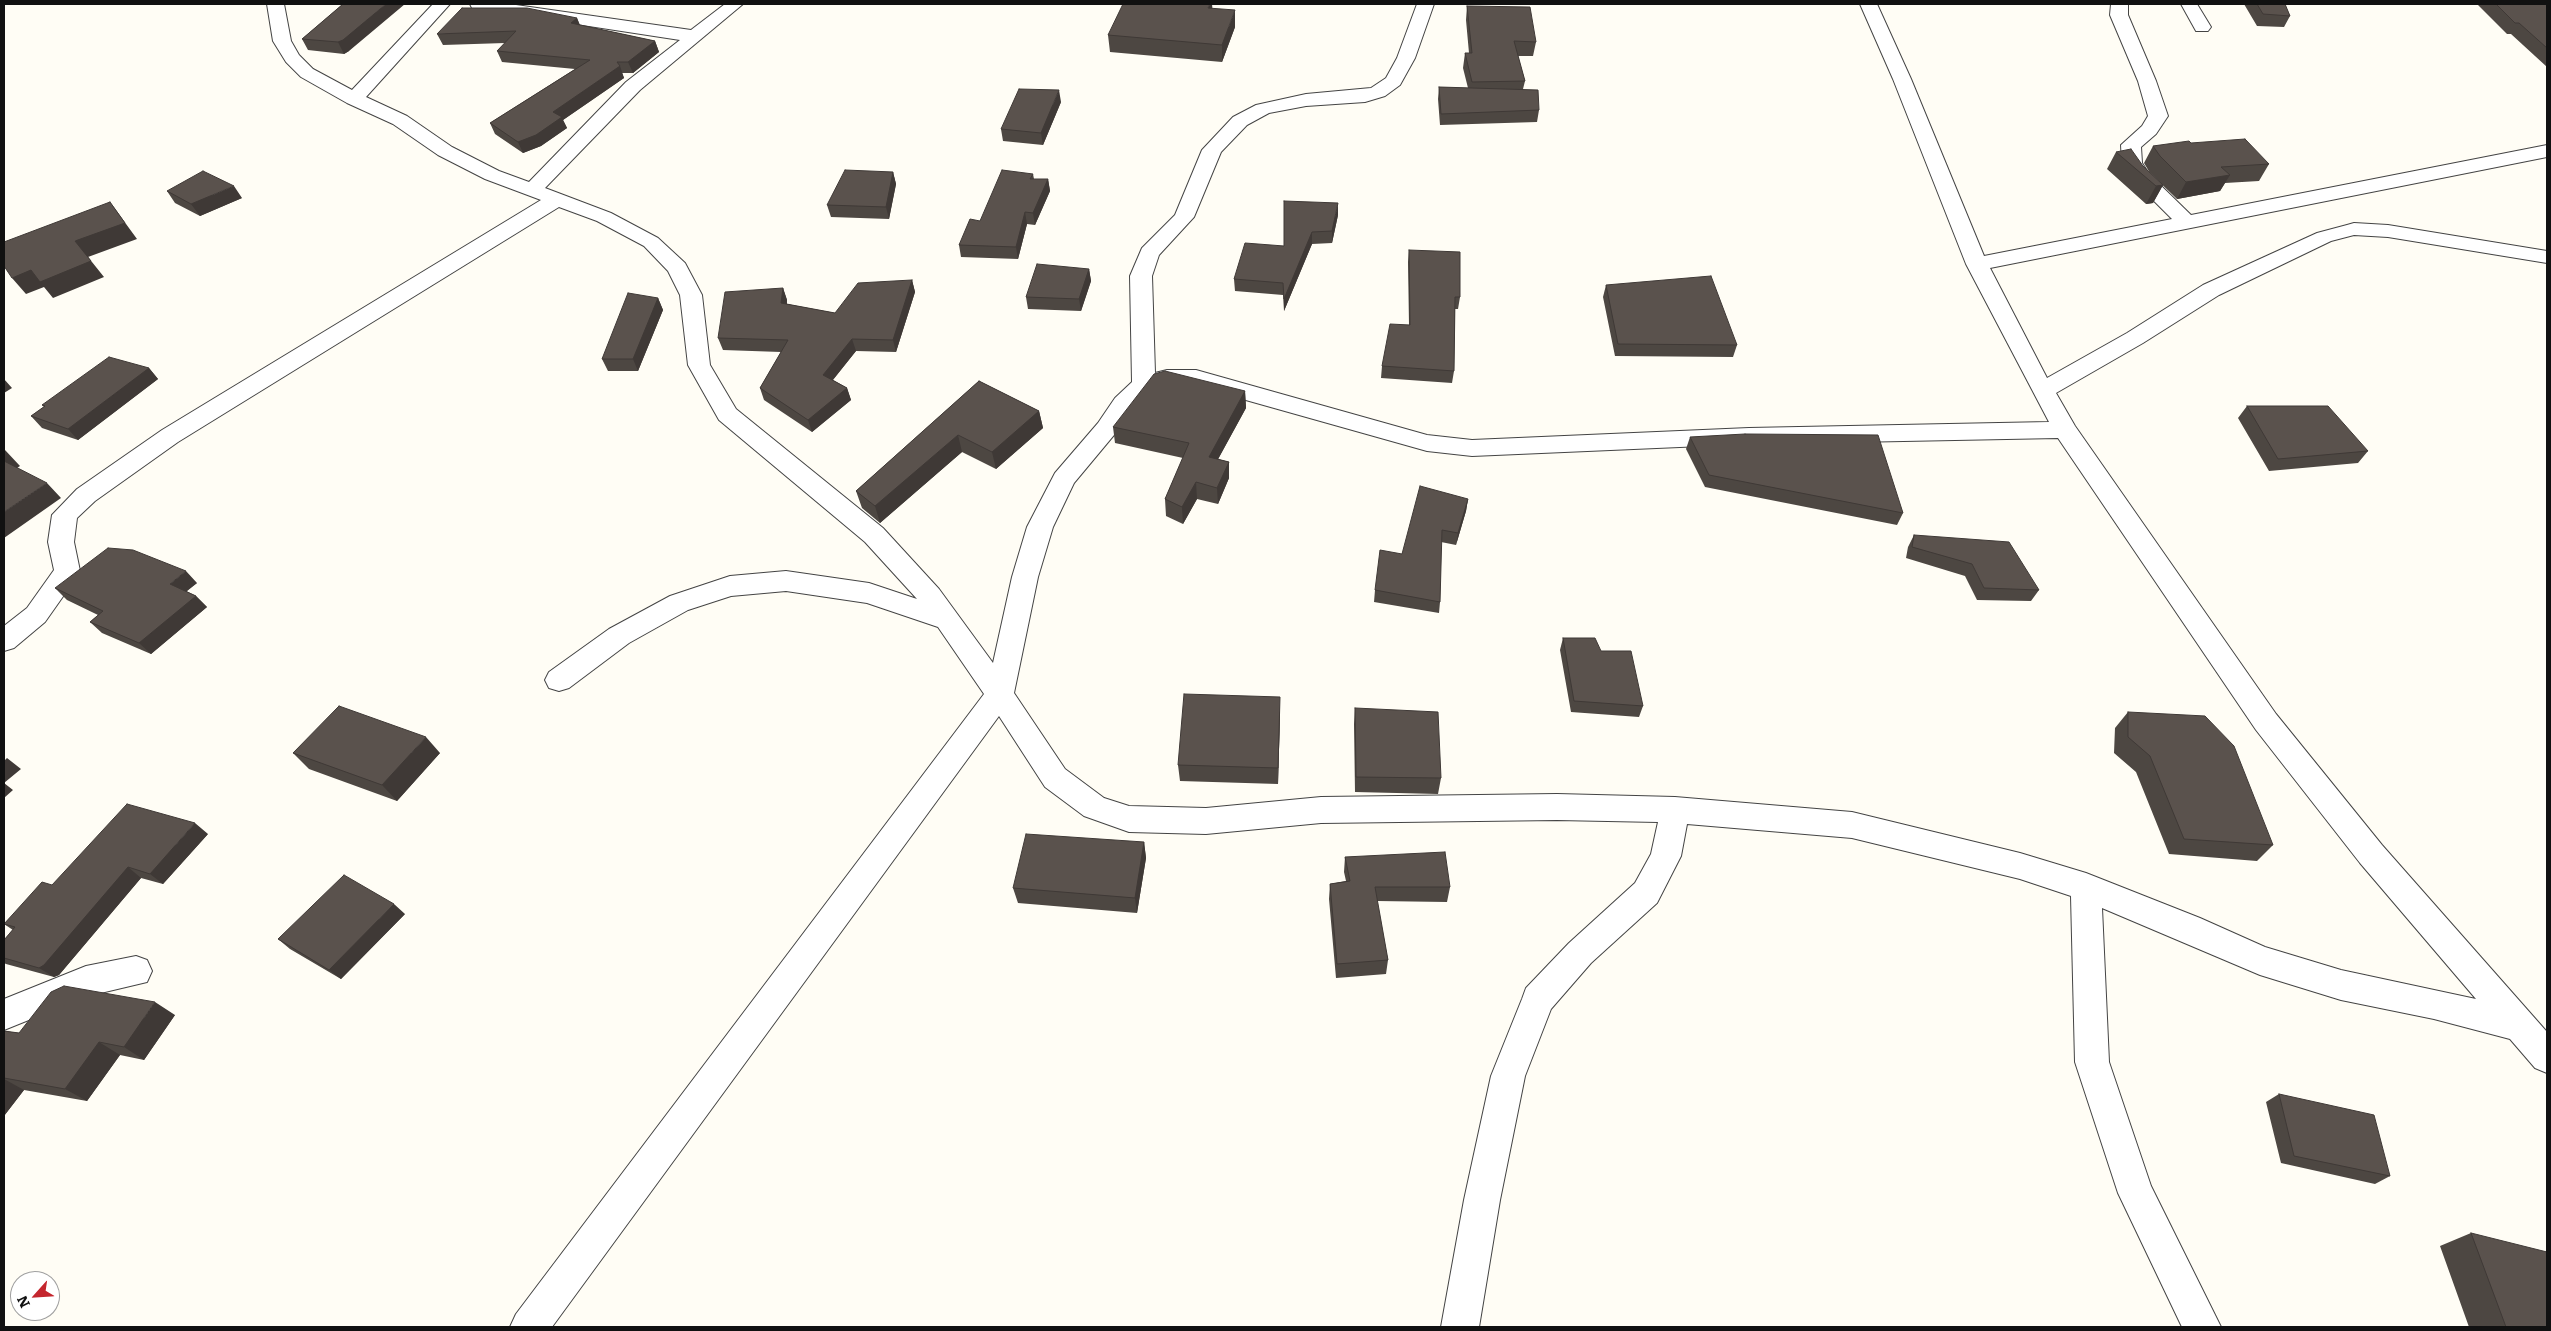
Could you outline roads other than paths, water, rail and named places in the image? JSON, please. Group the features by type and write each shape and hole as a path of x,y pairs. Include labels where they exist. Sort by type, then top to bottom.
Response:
{"street":[{"path":"275,4 282,41 292,58 307,73 354,99 400,120 445,151 492,175 604,217 651,242 677,268 691,296 700,365 727,414 874,535 930,596 1000,694 1055,778 1094,807 1129,819 1206,821 1321,810 1557,807 1675,810 1852,825 2020,866 2086,887 2189,928 2260,960 2341,986 2434,1004 2520,1026"},
{"path":"354,99 442,4"},
{"path":"478,4 493,8 694,36"},
{"path":"532,190 633,86 735,4"},
{"path":"1144,384 1141,276 1149,253 1184,217 1212,150 1240,122 1263,109 1306,100 1365,96 1378,92 1393,81 1406,58 1425,4"},
{"path":"1868,4 1902,79 1977,264 2066,430 2266,722 2371,854 2547,1057"},
{"path":"2119,4 2119,15 2147,81 2158,116 2149,130 2131,145 2132,163 2142,178 2186,222"},
{"path":"2189,4 2202,27"},
{"path":"1977,264 2547,151"},
{"path":"4,641 36,615 67,570 61,542 65,515 86,495 170,436 558,199"},
{"path":"2043,390 2136,338 2211,290 2324,237 2354,229 2388,231 2547,257"},
{"path":"529,1327 1000,694 1025,577 1040,527 1064,479 1106,429 1123,404 1144,384 1167,378 1196,378 1427,443 1472,448 1776,435 2066,430"},
{"path":"559,680 620,636 679,603 730,586 786,581 869,593 947,620"},
{"path":"1460,1327 1482,1200 1508,1076 1538,999 1580,953 1646,893 1666,856 1675,810"},
{"path":"2086,887 2092,1062 2136,1193 2202,1327"},
{"path":"4,1015 86,980 136,971"}]}
